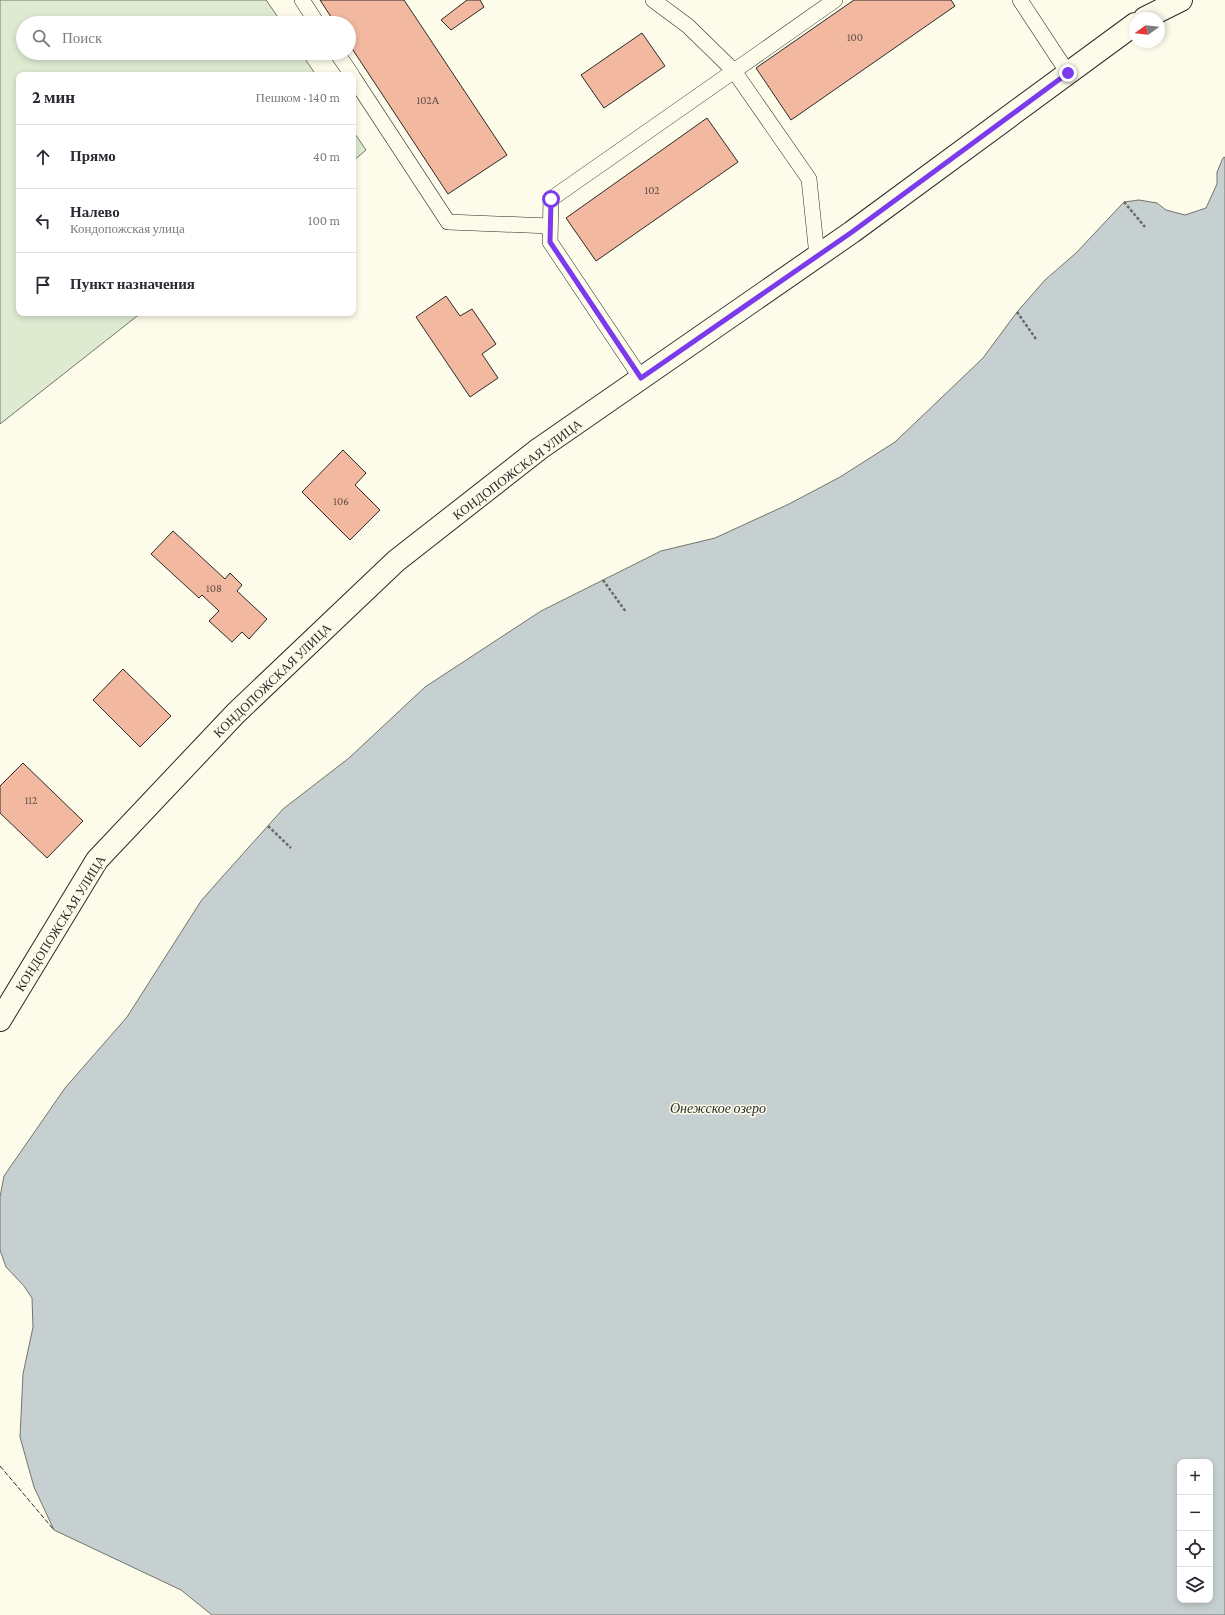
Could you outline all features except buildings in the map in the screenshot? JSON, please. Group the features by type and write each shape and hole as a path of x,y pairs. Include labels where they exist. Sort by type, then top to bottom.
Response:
{"street":[{"path":"1157,12 1181,0"},
{"name":"КОНДОПОЖСКАЯ УЛИЦА","path":"0,1020 97,860 236,712 396,561 539,449 816,256 1129,28"}],"lane":[{"path":"302,0 312,16"},
{"path":"653,0 688,26 734,71 809,178 816,256"},
{"path":"641,378 550,242 551,199 835,0"},
{"path":"1020,0 1068,73"},
{"path":"342,60 349,72"},
{"path":"356,82 448,222 550,226"}],"path":[{"path":"1124,202 1145,227"},
{"path":"1017,312 1036,339"},
{"path":"603,580 626,612"},
{"path":"268,826 291,848"}],"green space":[{"path":"0,0 266,0 277,16 16,16 16,60 306,60 314,72 16,72 16,316 137,316 0,424"},
{"path":"356,135 366,150 356,158"}],"water":[{"name":"Онежское озеро","path":"1225,157 1225,1615 212,1615 181,1590 54,1530 34,1487 20,1437 23,1374 33,1327 32,1298 24,1286 6,1267 0,1250 0,1197 4,1176 65,1088 127,1017 201,901 283,809 349,758 425,687 541,611 661,551 715,538 789,504 840,477 895,442 983,358 1017,312 1045,280 1076,253 1124,202 1139,200 1157,203 1166,210 1185,215 1206,208 1217,184 1217,172 1223,158"}],"fence":[{"path":"0,1466 54,1530"}],"route":[{"path":"551,199 550,242 641,378 852,232 1068,73"}]}
